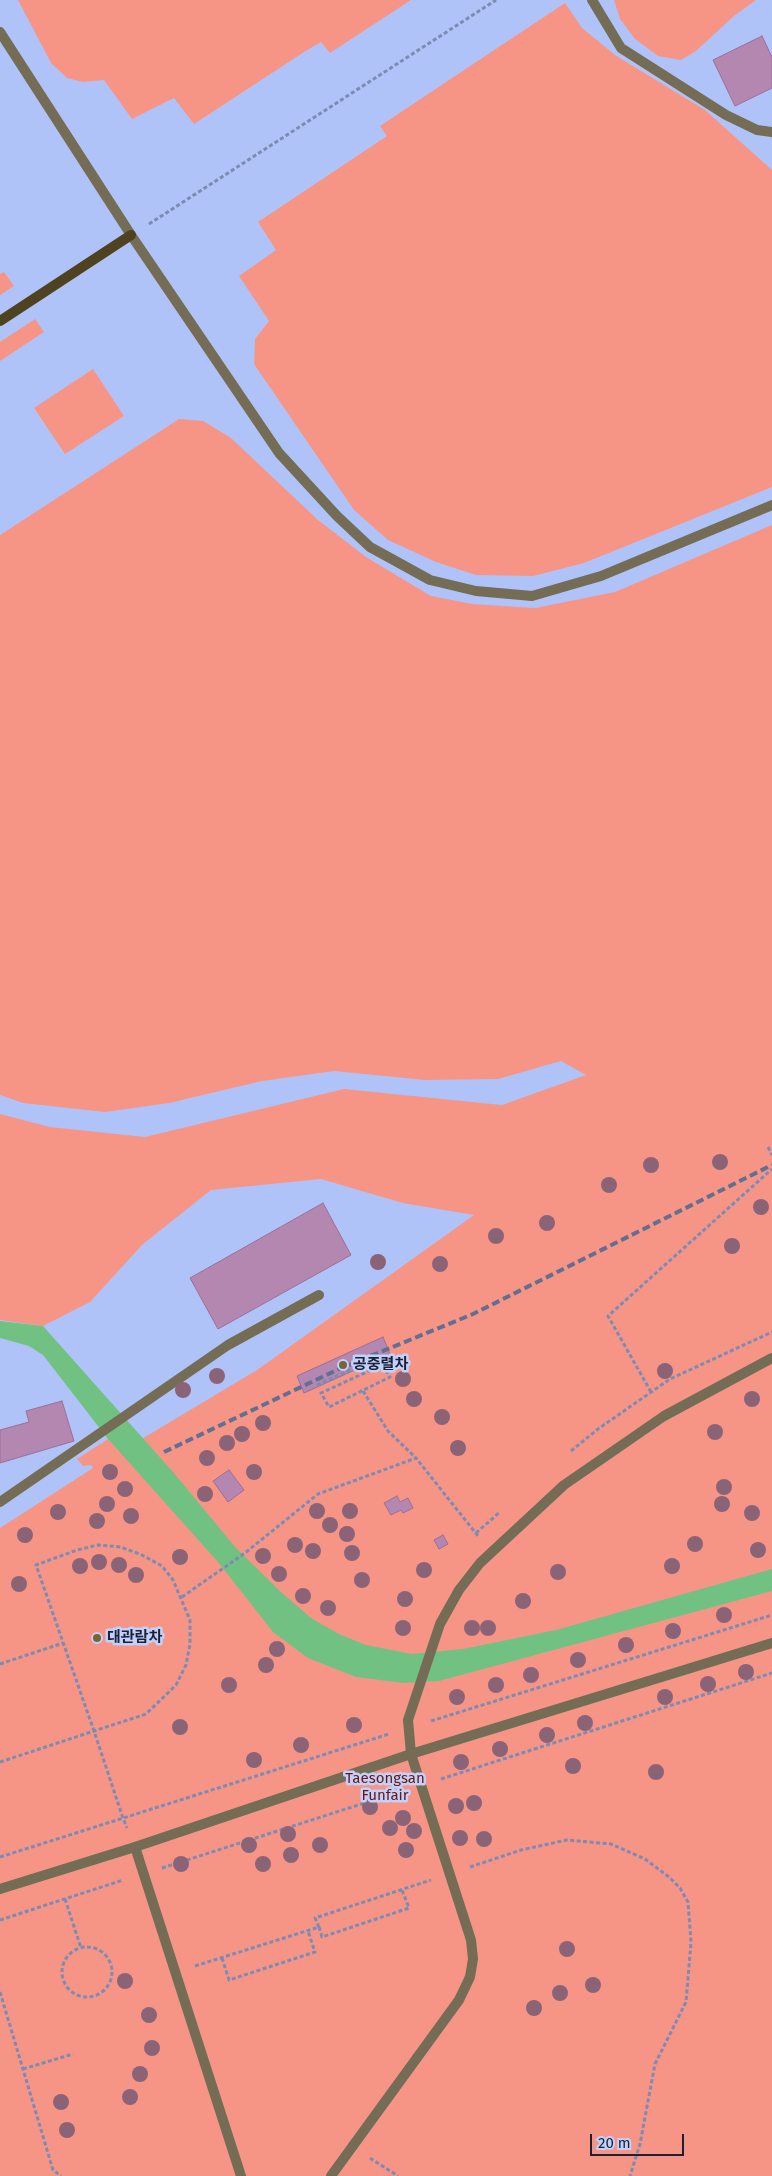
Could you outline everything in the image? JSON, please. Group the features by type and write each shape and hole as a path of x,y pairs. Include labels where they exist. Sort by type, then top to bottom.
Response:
{"street":[{"path":"592,0 621,48 726,115 757,130 772,132"},
{"path":"0,32 132,235 279,453 337,516 370,547 430,580 476,591 532,596 601,576 772,505"},
{"path":"0,320 132,235"},
{"path":"0,1502 228,1345 320,1295"},
{"path":"331,2176 459,2000 470,1978 473,1959 471,1940 411,1754 408,1720 440,1624 459,1590 480,1563 571,1480 664,1416 772,1358"},
{"path":"0,1889 135,1847 411,1754 772,1643"},
{"path":"135,1847 241,2176"}],"path":[{"path":"132,235 496,0"},
{"path":"768,1147 772,1155"},
{"path":"651,1392 608,1316 772,1169"},
{"path":"317,1385 379,1356"},
{"path":"382,1365 390,1378 329,1407 321,1393 352,1378 382,1365"},
{"path":"348,1371 352,1378"},
{"path":"363,1390 388,1431 416,1458 491,1552"},
{"path":"182,1597 245,1553 318,1494 416,1458"},
{"path":"0,1762 94,1731 146,1714 176,1685 186,1665 190,1644 190,1620 174,1580 162,1566 142,1555 121,1548 98,1545 77,1550 36,1565 63,1643 94,1731 135,1847"},
{"path":"0,1664 63,1643"},
{"path":"0,1920 772,1672"},
{"path":"402,1890 409,1908 322,1937 315,1918 450,1873 544,1844 567,1840 589,1840 611,1844 628,1850 645,1859 680,1888 688,1902 690,1918 686,2002 656,2064 640,2144 630,2176"},
{"path":"65,1899 80,1948"},
{"path":"175,1972 319,1927"},
{"path":"222,1958 228,1980 314,1952 308,1931"},
{"path":"92,1947 102,1951 110,1960 113,1970 111,1981 104,1990 94,1996 83,1996 73,1992 65,1984 62,1973 64,1962 71,1953 80,1948 92,1947"},
{"path":"0,1992 53,2170 61,2176"},
{"path":"23,2069 73,2054"},
{"path":"352,2146 398,2176"}],"green space":[{"path":"18,0 411,0 330,53 321,42 194,124 174,98 132,119 104,80 83,82 67,78 51,63"},
{"path":"614,0 756,0 734,16 696,51 681,60 658,56 635,39 620,19"},
{"path":"565,3 582,28 615,55 705,110 772,170 772,487 584,563 533,576 476,575 436,562 388,540 354,510 254,364 255,339 269,321 239,276 276,250 258,222 387,136 380,126"},
{"path":"4,272 14,286 0,295 0,274"},
{"path":"35,319 44,332 0,361 0,342"},
{"path":"93,369 124,416 65,454 34,408"},
{"name":"Taesongsan Funfair","path":"179,419 203,421 231,438 318,520 366,557 431,596 473,604 535,608 615,592 772,525 772,2176 0,2176 0,1528 93,1468 91,1465 83,1466 77,1459 108,1439 120,1452 257,1370 474,1215 403,1203 321,1179 211,1190 143,1244 90,1302 43,1326 0,1320 0,1114 50,1127 145,1137 344,1089 502,1105 586,1075 561,1061 498,1079 425,1080 334,1071 262,1081 169,1103 105,1112 23,1103 0,1095 0,535"}],"shaded area":[{"path":"0,1321 43,1326 173,1472 236,1548 311,1618 339,1634 366,1645 412,1654 463,1649 556,1630 772,1569 772,1591 439,1681 403,1683 356,1677 308,1658 273,1632 218,1562 108,1439 43,1355 29,1346 0,1338"}],"building":[{"path":"762,36 772,57 772,88 735,106 713,60"},
{"path":"323,1203 351,1255 218,1329 190,1278"},
{"name":"공중렬차","path":"383,1337 390,1354 304,1393 297,1376"},
{"path":"62,1401 74,1441 0,1463 0,1430 29,1422 26,1411"},
{"path":"229,1470 244,1490 228,1502 213,1481"},
{"path":"397,1496 400,1502 408,1498 413,1508 403,1513 401,1510 391,1515 384,1503"},
{"path":"443,1535 448,1544 439,1549 434,1540"}],"railway":[{"path":"164,1452 339,1369 473,1314 772,1165"}],"place":[{"name":"공중렬차","path":"343,1365"},
{"name":"대관람차","path":"97,1638"}]}
